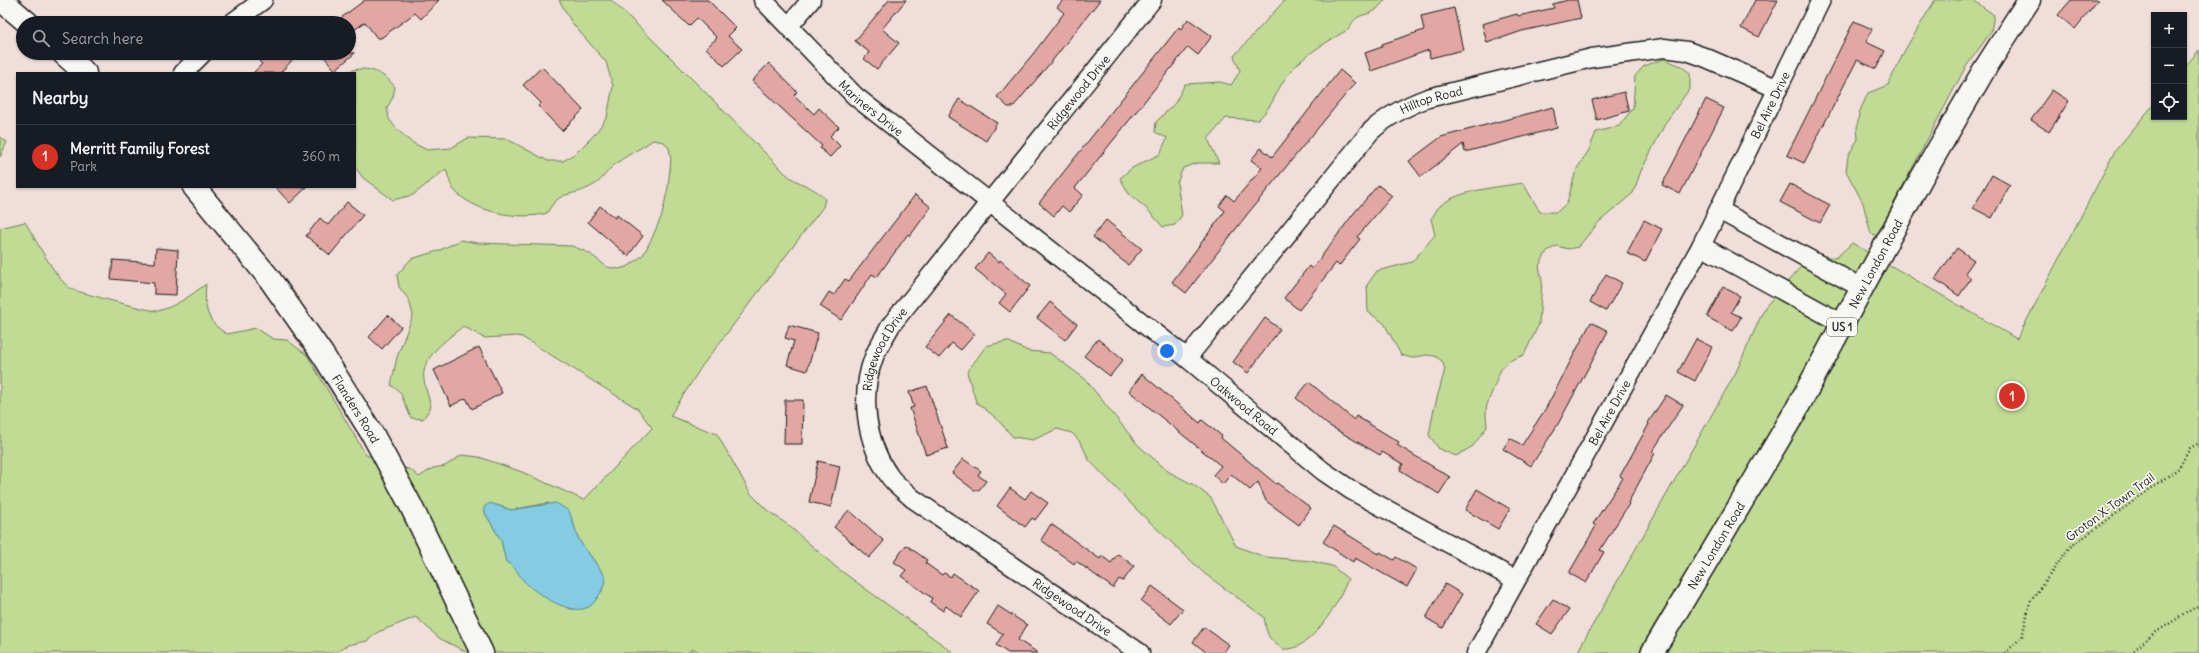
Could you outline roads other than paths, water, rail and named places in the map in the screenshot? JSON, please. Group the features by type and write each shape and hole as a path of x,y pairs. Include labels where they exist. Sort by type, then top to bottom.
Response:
{"main road":[{"path":"1,0 20,16"},
{"name":"New London Road","path":"1652,653 1795,412 1920,179 1984,70 2029,0"},
{"path":"71,60 84,72"},
{"name":"Flanders Road","path":"195,188 269,278 323,354 373,435 410,504 482,653"}],"street":[{"path":"241,16 263,0"},
{"name":"Mariners Drive","path":"763,0 855,96 991,203"},
{"path":"789,26 811,0"},
{"name":"Ridgewood Drive","path":"1140,653 912,498 890,477 874,447 867,417 866,386 874,357 891,325 991,203 1152,0"},
{"name":"Bel Aire Drive","path":"1516,580 1701,246 1821,0"},
{"name":"Hilltop Road","path":"1187,358 1370,132 1382,121 1412,103 1592,58 1664,48 1687,51 1704,57 1778,89"},
{"path":"184,72 195,60"},
{"name":"Oakwood Road","path":"991,203 1187,358 1323,471 1351,490 1516,580"},
{"path":"1719,210 1862,288"},
{"path":"1701,246 1843,324"},
{"path":"1476,653 1516,580"}],"water":[{"path":"490,503 511,510 556,503 569,511 579,540 605,576 602,589 595,601 589,607 580,609 571,608 561,605 541,595 527,584 513,566 506,562 501,540 485,513 484,507"}],"place":[{"name":"Merritt Family Forest","path":"2012,396"}]}
